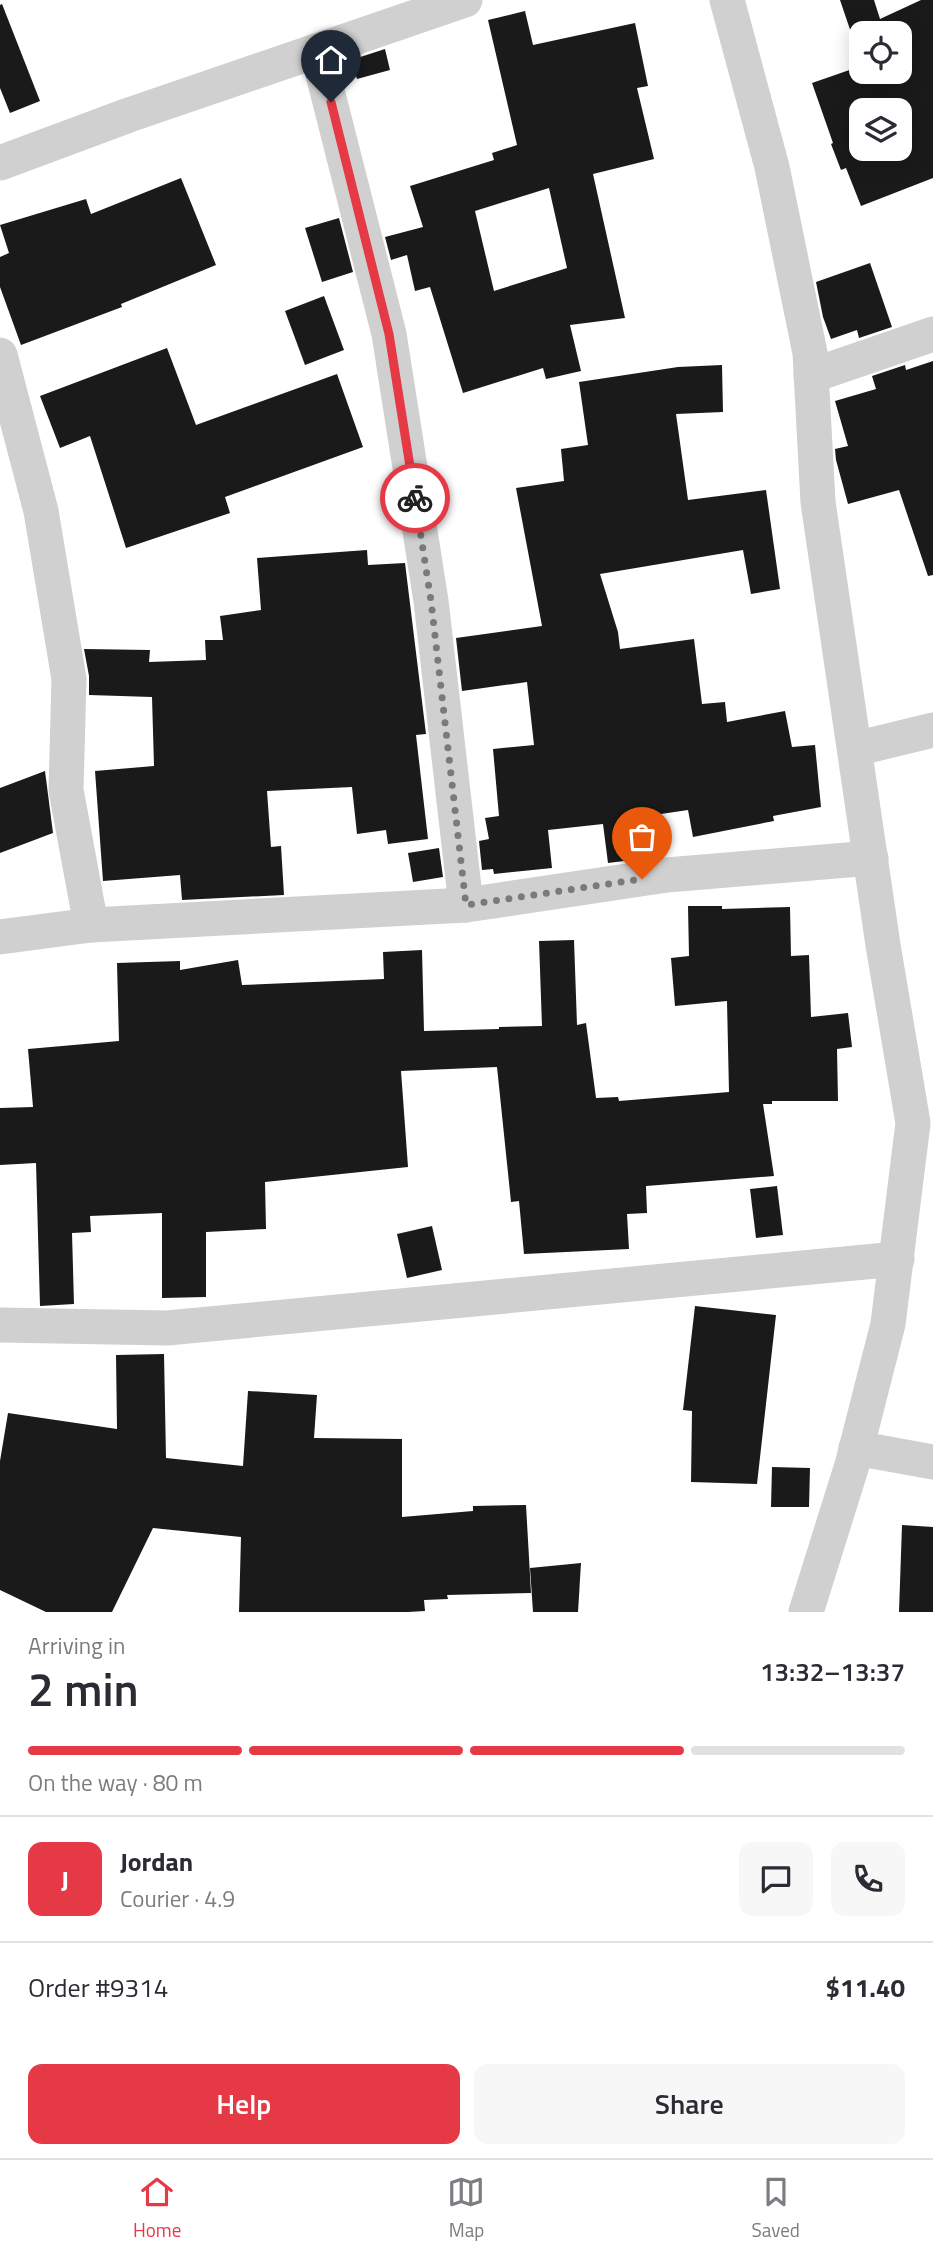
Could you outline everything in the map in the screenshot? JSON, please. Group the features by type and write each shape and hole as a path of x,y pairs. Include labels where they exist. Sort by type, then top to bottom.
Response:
{"street":[{"path":"0,163 129,115 465,0"},
{"path":"727,0 772,167 810,353 818,502 871,858 923,1126 897,1259 888,1324 856,1448 806,1612"},
{"path":"317,51 389,334 431,601 466,905"},
{"path":"811,376 933,334"},
{"path":"0,355 41,511 69,679 66,790 91,925"},
{"path":"855,749 933,730"},
{"path":"0,937 91,925 466,905 667,876 871,858"},
{"path":"0,1325 167,1328 897,1259"},
{"path":"856,1448 933,1462"}],"building":[{"path":"840,0 874,0 880,19 921,0 933,0 933,178 861,206 846,168 841,170 812,83 849,70 849,84 912,84 912,21 849,21 849,27"},
{"path":"2,4 40,101 10,113 0,88"},
{"path":"525,11 533,45 635,23 648,86 637,88 654,159 593,174 625,318 570,325 581,371 546,379 543,368 463,393 430,287 415,291 407,255 391,260 385,237 423,227 410,186 494,160 492,153 517,145 488,20","holes":["549,188 567,268 494,291 475,211"]},
{"path":"385,49 390,70 357,79 351,60"},
{"path":"181,178 216,265 121,304 122,307 21,345 0,287 0,257 9,253 0,225 86,199 91,214"},
{"path":"339,218 353,272 322,282 305,228"},
{"path":"870,263 892,327 859,338 857,330 831,339 823,317 816,282"},
{"path":"324,296 344,350 305,365 285,311"},
{"path":"167,348 196,425 337,374 363,447 225,497 230,513 126,548 90,436 60,448 40,396"},
{"path":"933,361 933,575 928,576 899,490 848,504 835,449 848,446 835,401 876,389 872,376 905,365 906,370"},
{"path":"722,365 723,412 676,414 688,500 766,490 780,589 751,594 743,550 600,574 618,632 620,649 694,639 702,704 725,702 727,722 785,711 792,747 815,745 821,807 773,816 774,821 693,837 688,810 634,818 640,859 608,863 603,824 548,830 552,868 494,874 493,869 482,870 479,841 489,839 485,818 499,816 493,749 534,745 527,682 462,691 456,638 542,626 516,488 564,481 561,449 588,445 579,382 678,367"},
{"path":"367,550 368,565 405,563 426,734 416,735 428,839 388,844 386,830 357,834 352,787 267,791 271,847 281,846 284,895 182,900 180,875 103,881 95,771 154,766 152,697 89,695 84,649 150,650 149,662 206,660 205,640 223,640 220,616 261,610 257,558"},
{"path":"45,771 53,833 0,853 0,788"},
{"path":"439,848 443,877 413,882 408,853"},
{"path":"688,906 722,906 722,909 790,907 791,956 809,955 811,1017 848,1013 852,1047 837,1049 838,1101 772,1101 772,1104 763,1104 774,1176 646,1186 647,1213 627,1214 629,1249 524,1254 519,1201 511,1202 497,1067 401,1071 408,1167 265,1182 266,1229 206,1232 206,1297 162,1298 162,1213 90,1216 91,1232 72,1233 74,1304 40,1306 36,1163 0,1165 0,1108 33,1107 28,1049 119,1041 117,963 180,961 180,970 238,960 242,985 384,979 383,952 422,950 424,1031 499,1029 542,1026 539,941 574,940 577,1025 586,1023 596,1098 618,1097 619,1101 729,1092 727,1001 675,1006 671,958 689,956"},
{"path":"777,1186 783,1235 756,1238 750,1189"},
{"path":"432,1226 442,1270 407,1278 397,1234"},
{"path":"695,1306 776,1315 757,1484 691,1482 692,1411 683,1410"},
{"path":"164,1354 166,1458 243,1466 248,1391 317,1395 314,1438 402,1439 402,1517 473,1511 473,1506 526,1505 531,1593 447,1595 448,1599 424,1600 425,1611 239,1612 241,1537 153,1528 112,1612 46,1612 0,1590 0,1461 8,1413 117,1429 116,1355"},
{"path":"772,1467 810,1468 809,1507 771,1507"},
{"path":"902,1525 933,1527 933,1612 899,1612"},
{"path":"581,1563 578,1612 533,1612 530,1568"}],"way so far":[{"path":"415,498 431,601 466,905 642,879"}],"route":[{"path":"331,102 389,334 415,498"}]}
